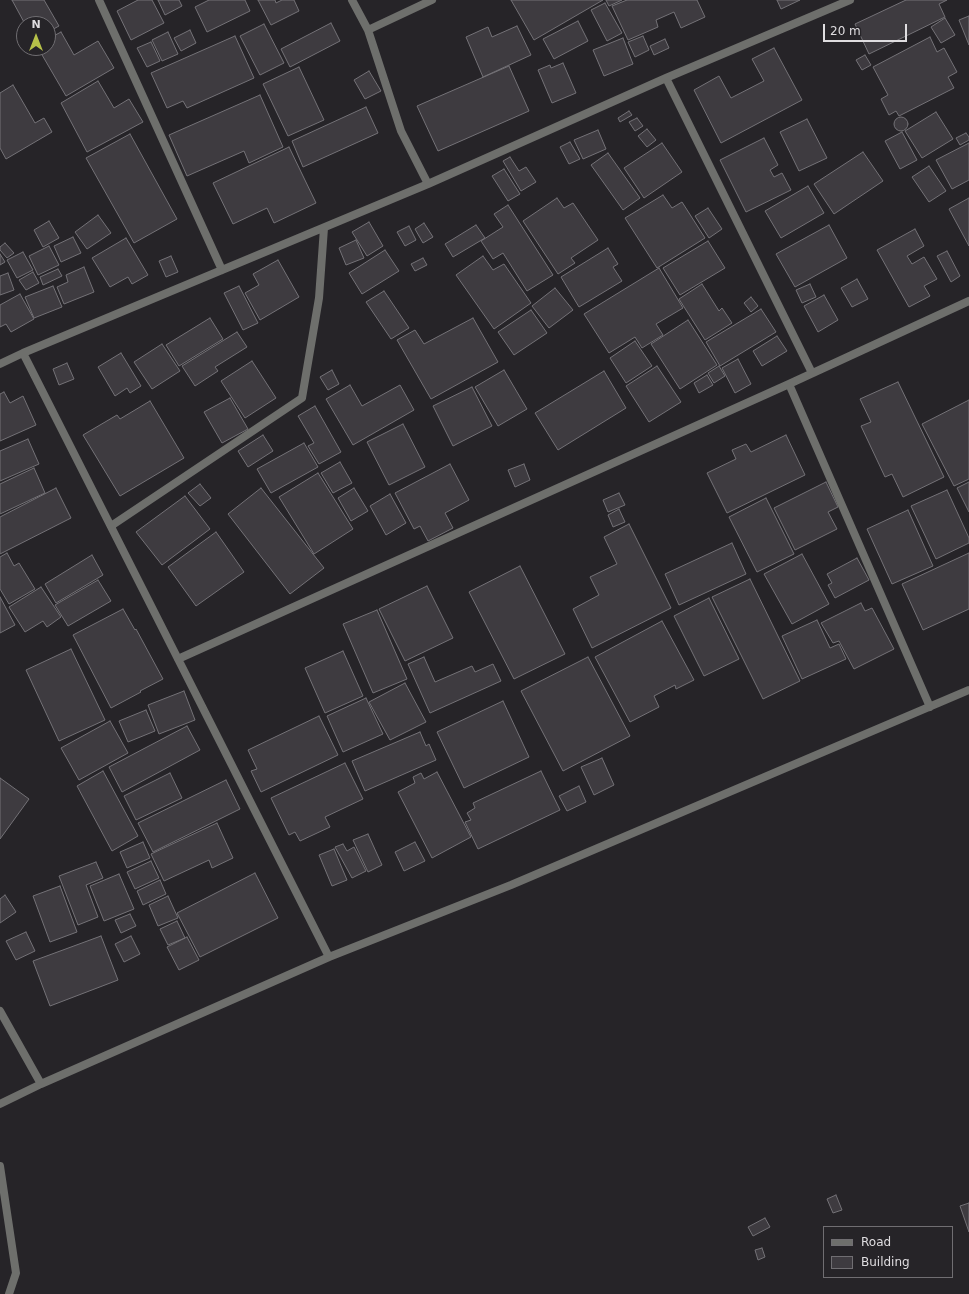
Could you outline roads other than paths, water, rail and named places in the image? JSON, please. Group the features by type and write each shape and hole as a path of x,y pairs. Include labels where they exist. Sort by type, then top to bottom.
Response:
{"street":[{"path":"99,0 222,270"},
{"path":"352,0 368,30 401,131 428,184"},
{"path":"368,30 432,0"},
{"path":"0,364 23,353 428,184 666,78 850,0"},
{"path":"666,78 812,373"},
{"path":"110,526 302,398 319,298 324,228"},
{"path":"178,659 969,301"},
{"path":"23,353 329,956"},
{"path":"788,384 930,707"},
{"path":"0,1104 41,1084 329,956 511,885 969,690"},
{"path":"0,1011 41,1084"},
{"path":"0,1166 16,1273 9,1294"}]}
